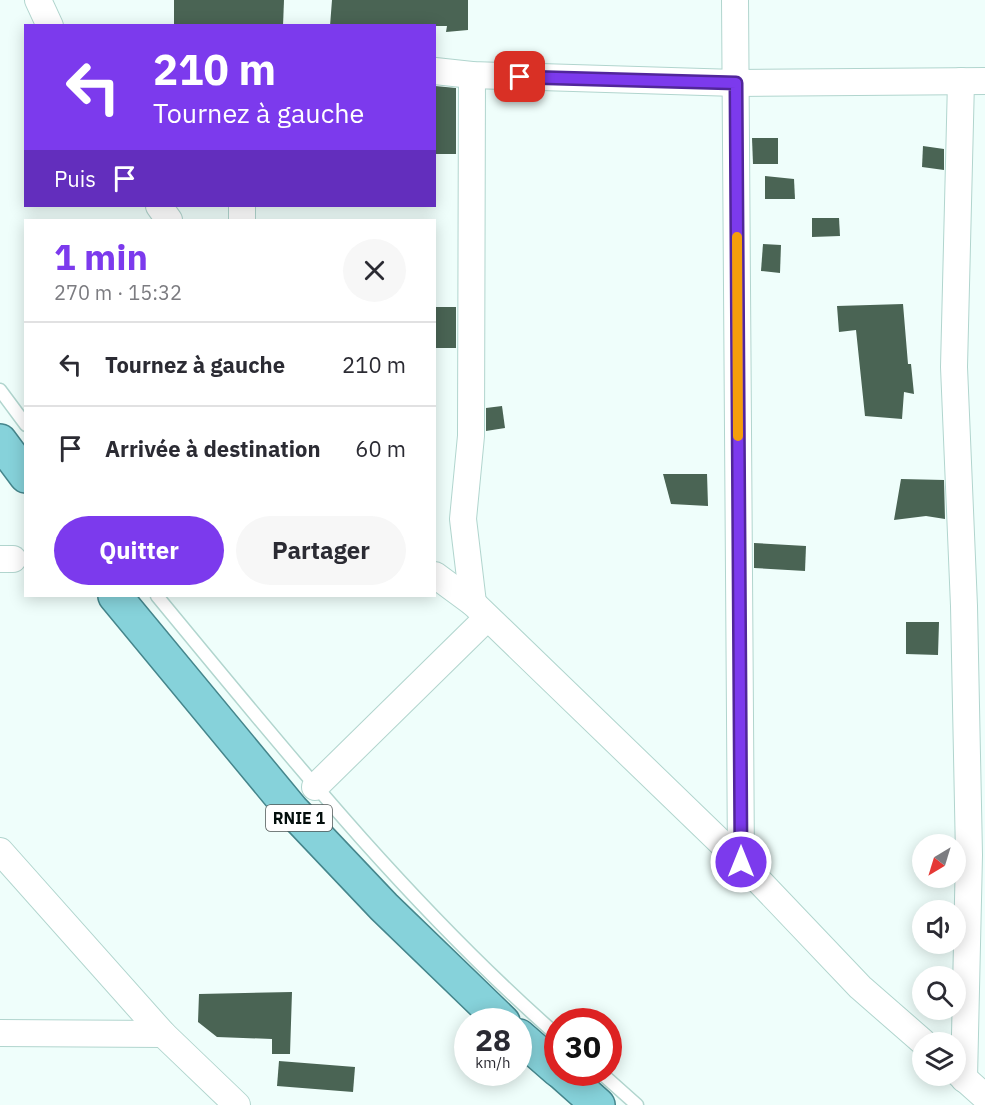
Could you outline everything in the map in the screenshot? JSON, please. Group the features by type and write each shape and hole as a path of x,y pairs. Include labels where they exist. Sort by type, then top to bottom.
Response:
{"highway":[{"path":"0,441 24,474"},
{"name":"RNIE 1","path":"116,597 292,810 384,907 489,1008"},
{"path":"532,1047 544,1058"},
{"path":"576,1086 598,1105"}],"street":[{"path":"38,0 49,24"},
{"path":"735,0 741,862"},
{"path":"436,71 472,75 736,83 973,81 954,366 977,855 963,1032"},
{"path":"472,75 471,436 463,519 480,611"},
{"path":"436,576 480,611 741,862 860,987 912,1032"},
{"path":"315,787 480,611"},
{"path":"0,851 163,1034 237,1105"},
{"path":"0,1033 163,1034"},
{"path":"966,1080 985,1097"}],"lane":[{"path":"0,390 24,422"},
{"path":"158,597 315,787 464,950 544,1023"},
{"path":"616,1086 637,1105"}],"building":[{"path":"174,0 284,0 283,24 174,24"},
{"path":"332,0 468,0 468,30 446,32 447,26 436,26 436,24 330,24"},
{"path":"436,86 456,88 456,154 436,154"},
{"path":"752,138 778,138 778,164 753,164"},
{"path":"923,146 944,149 944,170 922,167"},
{"path":"765,176 794,179 795,199 765,199"},
{"path":"812,218 839,218 840,236 812,237"},
{"path":"763,244 781,245 780,273 761,271"},
{"path":"903,304 908,364 911,364 914,394 904,392 902,419 865,416 856,330 839,332 837,306"},
{"path":"436,307 456,307 456,348 436,348"},
{"path":"502,406 505,428 486,431 486,408"},
{"path":"663,474 707,474 708,506 671,504"},
{"path":"901,479 944,480 945,519 926,516 894,520"},
{"path":"754,543 806,546 805,571 754,568"},
{"path":"906,622 939,622 938,655 906,654"},
{"path":"292,992 290,1054 272,1054 272,1039 217,1037 198,1022 199,994"},
{"path":"279,1061 355,1067 353,1092 277,1086"}],"slow traffic":[{"path":"737,237 738,436"}],"route":[{"path":"520,77 736,83 741,862"}]}
